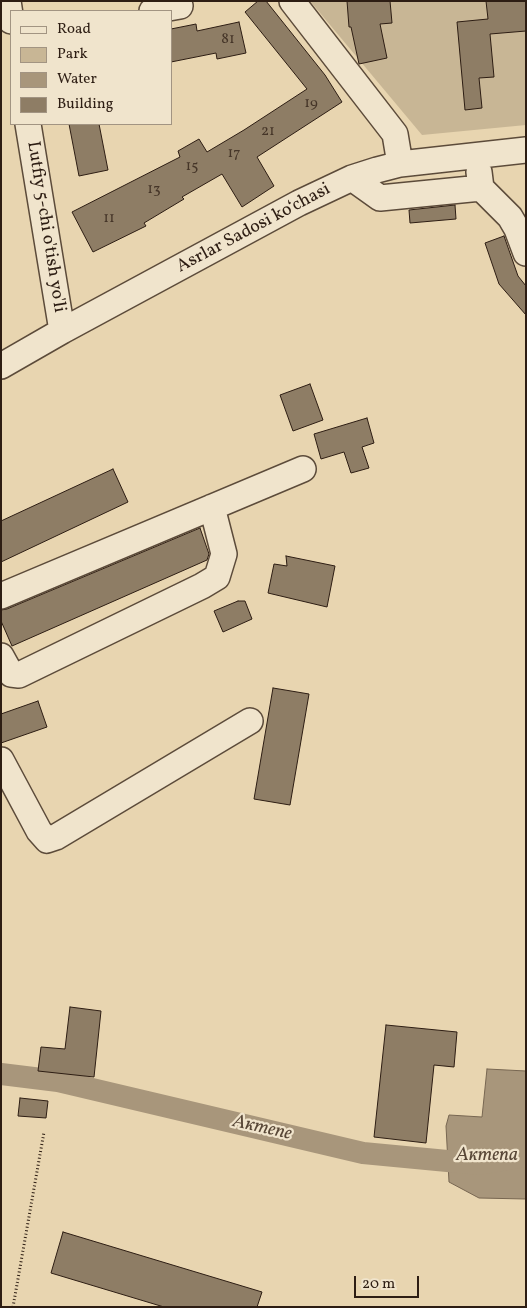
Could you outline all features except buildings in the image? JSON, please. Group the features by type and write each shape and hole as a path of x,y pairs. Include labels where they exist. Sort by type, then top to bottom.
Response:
{"street":[{"path":"8,1 10,14"},
{"path":"292,1 395,134 400,164"},
{"path":"158,10 180,6"},
{"name":"Lutfiy 5-chi o'tish yo'li","path":"28,125 62,331"},
{"name":"Asrlar Sadosi ko‘chasi","path":"1,366 299,203 352,178 400,164 526,150"},
{"path":"477,154 481,188 519,221 526,253"},
{"path":"352,178 380,198 481,188"},
{"path":"1,596 303,468"},
{"path":"1,656 11,674 18,675 202,586 217,576 224,554 212,507"},
{"path":"1,760 39,831 47,840 56,837 250,721"}],"path":[{"path":"13,1307 44,1132"}],"green space":[{"path":"310,1 526,1 526,125 422,135"}],"water":[{"name":"Актепа","path":"487,1069 526,1071 526,1199 479,1198 449,1182 446,1126 449,1115 482,1117"}],"waterway":[{"name":"Актепе","path":"1,1074 58,1081 363,1153 479,1164 526,1156"}]}
